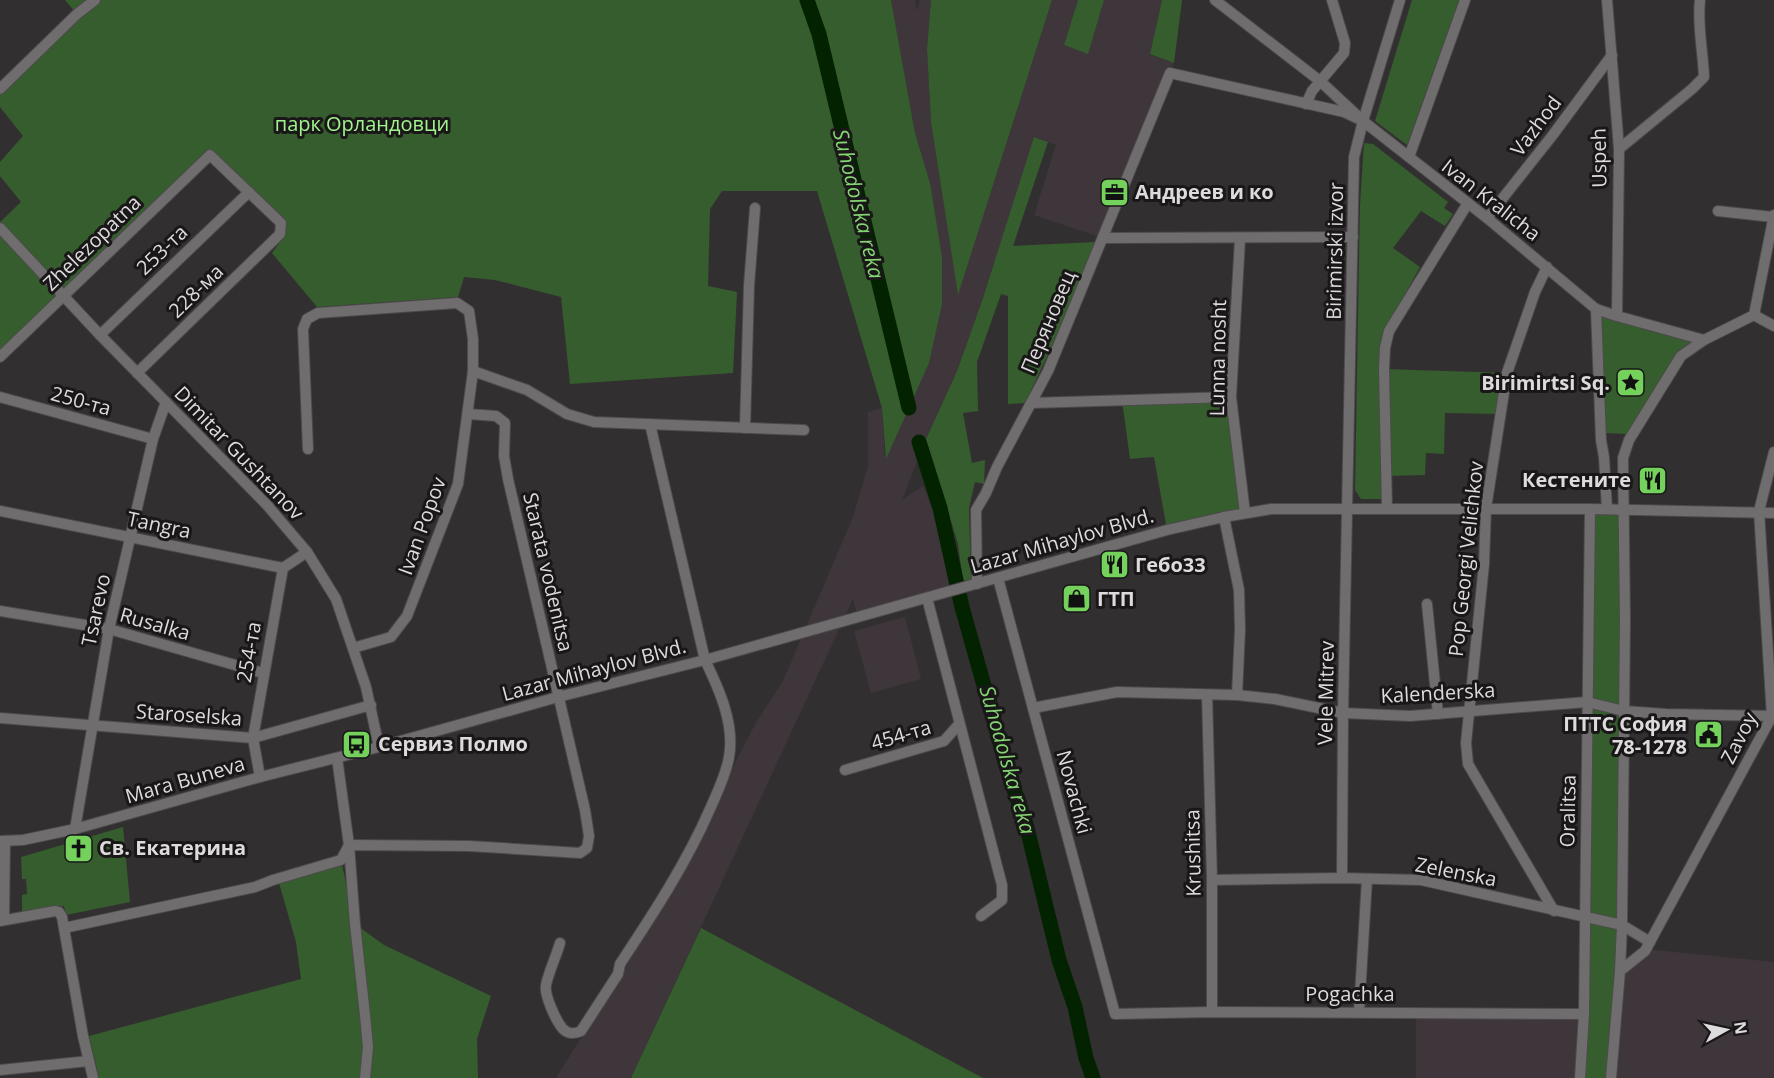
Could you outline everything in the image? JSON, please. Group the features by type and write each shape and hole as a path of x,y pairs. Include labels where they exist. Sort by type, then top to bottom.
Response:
{"street":[{"path":"0,89 77,14 95,0"},
{"name":"Ivan Kralicha","path":"1215,0 1320,81 1363,121 1487,218 1596,309"},
{"path":"1306,104 1312,91 1344,53 1345,43 1332,0"},
{"name":"Birimirski izvor","path":"1348,509 1354,157 1400,0"},
{"path":"1409,158 1465,0"},
{"name":"Uspeh","path":"1607,0 1619,149 1617,316"},
{"path":"1619,149 1704,77 1698,14 1700,0"},
{"name":"Vazhod","path":"1487,218 1612,55"},
{"name":"Ivan Kralicha","path":"1170,73 1344,112 1363,121"},
{"name":"Перяновец","path":"975,585 976,510 1048,372 1170,73"},
{"name":"Zhelezopatna","path":"0,357 210,155 249,192"},
{"name":"228-ма","path":"137,373 280,234 281,222 249,192"},
{"name":"253-та","path":"100,335 249,192"},
{"path":"1387,509 1384,369 1389,331 1468,203"},
{"path":"745,428 749,286 755,208"},
{"path":"1718,211 1774,216 1754,315"},
{"name":"Dimitar Gushtanov","path":"0,228 100,335 267,505 307,552 336,599 371,705 380,747"},
{"path":"1103,238 1353,237"},
{"name":"Lunna nosht","path":"1240,238 1231,397 1245,513"},
{"name":"Pop Georgi Velichkov","path":"1547,267 1535,292 1507,373 1486,508 1484,564 1466,743 1468,764 1554,911"},
{"name":"Ivan Popov","path":"308,449 303,329 307,319 318,313 457,303 469,311 473,339 473,371 458,484 407,616 391,637 353,648"},
{"path":"1606,509 1604,457 1600,437 1596,309 1704,340"},
{"path":"1754,315 1774,326"},
{"path":"1611,1078 1622,925 1625,509 1623,458 1629,440 1681,356 1704,340 1754,315"},
{"path":"473,371 527,390 567,414 594,422 804,430"},
{"name":"250-та","path":"0,397 153,439"},
{"path":"1031,403 1231,397"},
{"name":"Tsarevo","path":"75,829 109,629 153,439 166,402"},
{"name":"Starata vodenitsa","path":"348,845 469,846 580,853 587,848 585,810 508,479 504,456 505,423 496,416 468,414"},
{"path":"560,944 545,987 549,1005 563,1029 569,1033 576,1033 581,1031 618,974 620,964 655,911 696,840 719,789 729,757 730,732 720,692 705,660 650,424"},
{"name":"Zavoy","path":"1620,971 1645,951 1773,716 1759,511 1774,452"},
{"path":"1604,457 1623,458"},
{"name":"Lazar Mihaylov Blvd.","path":"380,747 558,697 705,660 1167,530 1245,513 1271,509 1486,508 1774,513"},
{"name":"Vele Mitrev","path":"1342,878 1348,509"},
{"name":"Oralitsa","path":"1580,1078 1584,1014 1590,509"},
{"name":"Tangra","path":"0,511 283,568"},
{"path":"1224,517 1239,590 1237,695"},
{"path":"283,568 307,552"},
{"name":"254-та","path":"260,777 253,738 283,568"},
{"name":"Novachki","path":"998,578 1115,1014"},
{"path":"927,598 1002,885 1002,900 981,916"},
{"path":"1427,604 1438,714"},
{"name":"Rusalka","path":"0,611 109,629 263,673"},
{"name":"Kalenderska","path":"1033,708 1117,692 1237,695 1275,699 1344,712 1410,716 1587,702 1624,711 1773,716"},
{"name":"Krushitsa","path":"1207,694 1212,880 1212,1012"},
{"name":"Staroselska","path":"0,718 253,738 371,705"},
{"name":"454-та","path":"845,770 944,741 959,724"},
{"name":"Mara Buneva","path":"2,841 23,840 75,829 260,777 380,747"},
{"path":"337,758 368,1047 365,1078"},
{"path":"2,841 2,921 55,911 62,916 83,1036 93,1078"},
{"path":"64,928 255,887 341,860 348,845"},
{"name":"Zelenska","path":"1212,880 1342,878 1421,880 1622,925 1650,942"},
{"path":"1359,1012 1367,879"},
{"name":"Pogachka","path":"1115,1014 1212,1012 1584,1014"},
{"path":"0,1070 89,1061"}],"shaded area":[{"path":"891,0 915,0 917,11 920,0 931,0 927,49 931,122 958,294 1052,0 1078,0 1064,45 1088,53 1104,0 1162,0 1150,54 1174,63 1103,238 1034,215 1056,145 1035,137 957,371 926,439 902,500 923,486 939,527 950,591 858,617 853,599 631,1078 556,1078 682,876 738,757 757,721 783,681 853,517 868,466 868,412 882,408 885,457 929,363 930,183 915,133"},
{"path":"905,617 921,679 871,693 854,631"},
{"path":"1645,951 1774,962 1774,1078 1611,1078 1620,971"},
{"path":"1416,1013 1584,1014 1580,1078 1416,1078"}],"green space":[{"name":"парк Орландовци","path":"65,0 891,0 915,133 930,183 942,257 942,304 929,363 886,459 882,408 817,191 722,191 710,209 708,286 737,292 733,373 570,384 561,297 495,280 464,277 458,297 317,307 272,253 283,238 285,220 210,150 0,351 0,222 21,202 0,176 0,162 23,136 0,107 0,89 76,13"},
{"path":"931,0 1052,0 958,295 931,122 927,49"},
{"path":"1078,0 1104,0 1088,54 1064,45"},
{"path":"1162,0 1182,0 1174,63 1150,54"},
{"path":"1412,0 1459,0 1407,145 1375,121"},
{"path":"1034,137 1048,142 1013,246 1096,242 1063,323 1025,403 1008,404 1008,296 1001,294 977,362 978,411 963,413 972,463 985,460 984,484 975,482 969,508 971,579 963,582 958,544 926,439 957,371 983,298"},
{"path":"1364,143 1373,144 1448,202 1444,208 1453,214 1445,226 1421,211 1393,248 1420,267 1385,330 1384,499 1361,499 1355,490 1360,205"},
{"path":"1601,314 1697,342 1627,434 1605,433"},
{"path":"1384,369 1507,373 1500,414 1445,413 1444,454 1426,453 1425,475 1387,476"},
{"path":"1231,397 1245,513 1167,530 1154,457 1130,459 1122,400"},
{"path":"1590,509 1625,509 1622,925 1611,1078 1580,1078"},
{"path":"123,827 130,902 66,915 64,906 22,914 22,895 27,894 26,879 22,879 21,857"},
{"path":"342,865 355,924 384,945 491,996 477,1039 478,1078 99,1078 89,1036 301,979 296,942 279,883"},
{"path":"701,928 983,1078 631,1078"}],"waterway":[{"name":"Suhodolska reka","path":"807,0 819,34 909,408"},
{"name":"Suhodolska reka","path":"919,442 940,508 962,607 1009,775 1026,824 1059,960 1075,1007 1086,1058 1093,1078"}],"place":[{"name":"Андреев и ко","path":"1114,192"},
{"name":"Birimirtsi Sq.","path":"1631,383"},
{"name":"Кестените","path":"1652,480"},
{"name":"Гебо33","path":"1114,565"},
{"name":"ГТП","path":"1076,599"},
{"name":"ПТТС София 78-1278","path":"1708,735"},
{"name":"Сервиз Полмо","path":"357,744"},
{"name":"Св. Екатерина","path":"78,848"}]}
